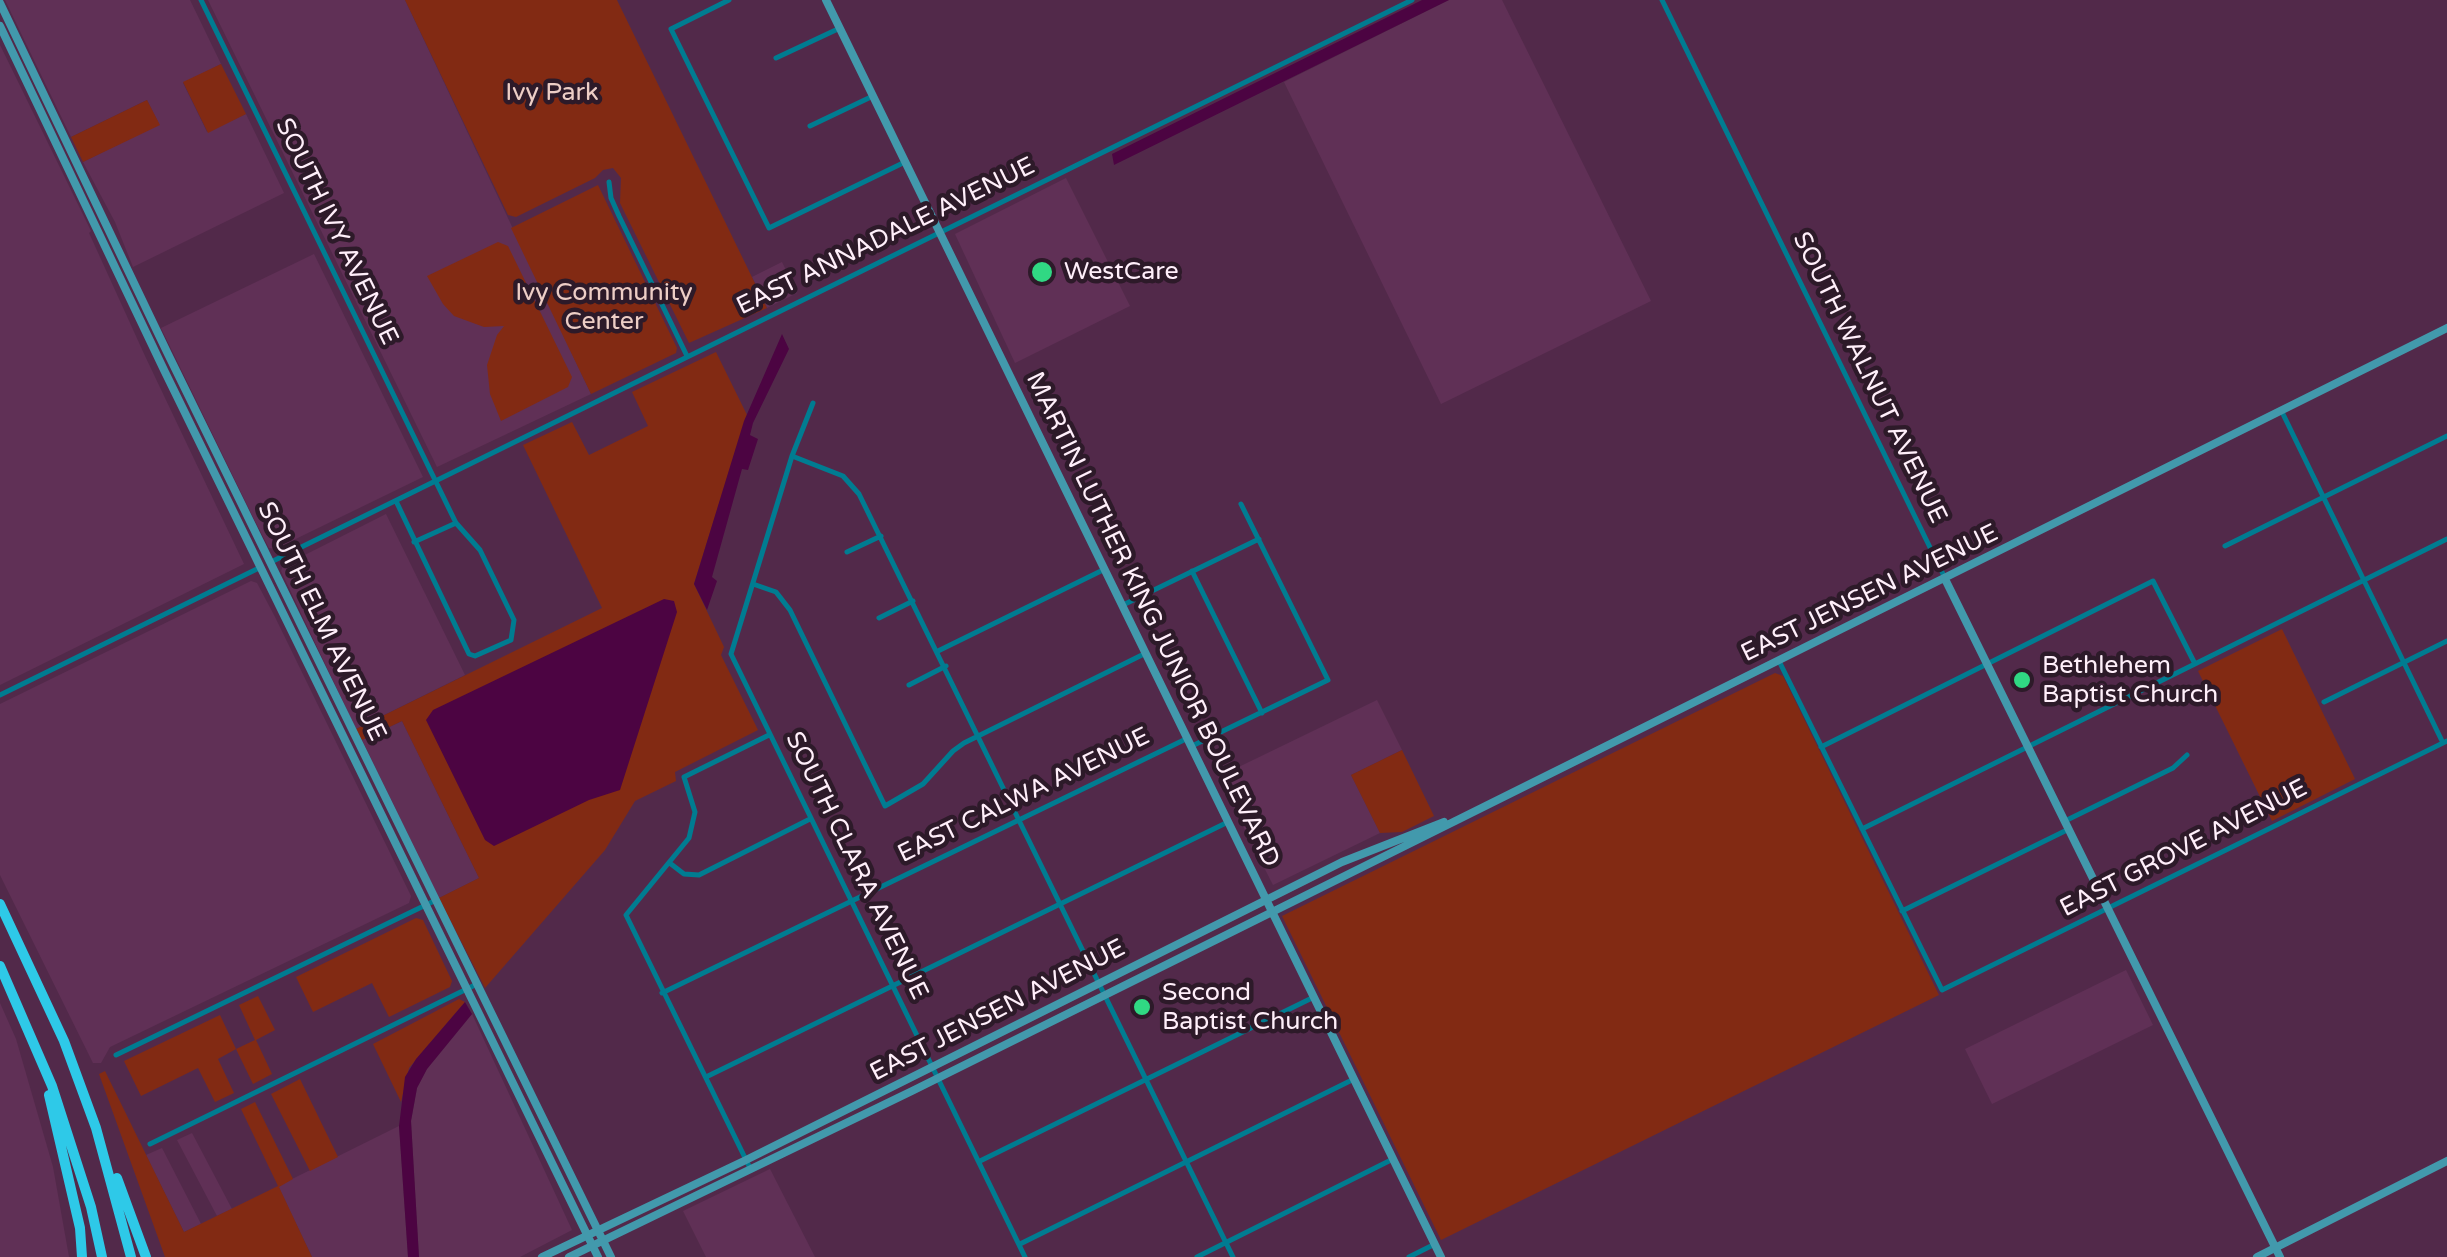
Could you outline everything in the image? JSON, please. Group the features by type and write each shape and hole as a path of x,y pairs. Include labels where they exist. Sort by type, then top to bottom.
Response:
{"highway":[{"path":"0,904 64,1041 146,1257"},
{"path":"0,966 72,1142 102,1257"},
{"path":"38,1051 77,1212 82,1257"},
{"path":"96,1128 131,1257"}],"street":[{"name":"SOUTH IVY AVENUE","path":"201,0 456,523 478,547 514,620 513,636 475,656 469,654 414,542"},
{"path":"728,0 671,29 769,228 906,162"},
{"name":"MARTIN LUTHER KING JUNIOR BOULEVARD","path":"826,0 1441,1257"},
{"name":"EAST ANNADALE AVENUE","path":"0,695 1412,0"},
{"name":"SOUTH WALNUT AVENUE","path":"1662,0 2278,1252"},
{"name":"SOUTH ELM AVENUE","path":"0,3 112,247 429,903 611,1257"},
{"name":"SOUTH ELM AVENUE","path":"0,26 112,247"},
{"path":"776,58 840,28"},
{"path":"810,126 873,96"},
{"path":"609,182 615,207 687,356"},
{"name":"EAST JENSEN AVENUE","path":"569,1257 937,1079 2447,328"},
{"path":"812,404 753,584 776,592 790,610 885,806 924,784 952,751 1146,654"},
{"path":"2282,412 2445,742"},
{"path":"2226,546 2447,436"},
{"path":"792,456 843,476 859,494 1233,1257"},
{"path":"396,500 414,542 456,523"},
{"path":"1122,605 1258,539 1241,504"},
{"path":"846,552 881,536"},
{"name":"EAST CALWA AVENUE","path":"662,993 1328,680 1258,539"},
{"path":"1862,828 2447,539"},
{"path":"938,652 1105,569"},
{"path":"1192,571 1262,712"},
{"path":"1821,747 2153,581 2194,662"},
{"name":"SOUTH CLARA AVENUE","path":"753,584 731,654 1025,1257"},
{"path":"879,618 913,602"},
{"path":"2324,702 2447,640"},
{"path":"1779,661 1902,911 2172,768 2187,755"},
{"path":"910,685 946,666"},
{"path":"751,1171 626,915 689,838 694,820 692,796 684,777 770,734"},
{"name":"EAST GROVE AVENUE","path":"1902,911 1942,990 2445,742"},
{"name":"EAST JENSEN AVENUE","path":"542,1257 746,1160 1366,851 1476,810"},
{"path":"670,863 684,874 698,875 810,819"},
{"path":"706,1077 1228,822"},
{"path":"116,1055 429,903"},
{"path":"150,1144 472,987"},
{"name":"SOUTH ELM AVENUE","path":"472,987 598,1257"},
{"path":"980,1161 1314,997"},
{"path":"1020,1244 1354,1078"},
{"path":"1197,1257 1393,1159"},
{"path":"2257,1257 2278,1252 2447,1161"},
{"path":"1409,1257 1434,1244"}],"shaded area":[{"path":"5,0 190,0 221,64 183,83 207,132 246,114 284,193 133,267 115,222 83,162 159,124 147,100 71,137"},
{"path":"208,0 405,0 591,394 437,467"},
{"path":"1422,0 1449,0 1114,165 1112,154"},
{"path":"1449,0 1502,0 1651,301 1441,404 1284,82"},
{"path":"0,45 91,231 145,356 244,564 0,685"},
{"name":"WestCare","path":"1066,178 1130,306 1015,363 955,234"},
{"path":"314,254 423,477 275,549 269,548 161,328"},
{"path":"782,262 797,293 767,308 752,277"},
{"path":"782,334 789,349 753,423 750,435 758,439 748,470 742,469 712,577 717,581 707,610 694,584 744,421"},
{"path":"386,514 465,675 356,729 281,571 283,566"},
{"path":"251,581 257,583 275,617 411,896 409,903 110,1047 101,1063 93,1063 0,875 0,704"},
{"path":"664,599 674,601 677,612 620,790 589,800 494,846 485,840 426,720 433,710"},
{"path":"1377,700 1402,750 1351,775 1380,833 1273,885 1218,777"},
{"path":"402,721 479,878 439,898 362,740"},
{"path":"2126,970 2153,1025 1992,1104 1965,1049"},
{"path":"465,1002 472,1014 427,1069 417,1088 411,1121 419,1257 408,1257 399,1126 405,1077"},
{"path":"0,1003 16,1039 53,1167 69,1257 0,1257"},
{"path":"472,1014 572,1230 520,1257 419,1257 411,1121 417,1088 427,1069"},
{"path":"399,1126 408,1257 312,1257 278,1186"},
{"path":"192,1133 232,1209 217,1216 177,1140"},
{"path":"162,1148 201,1224 184,1232 146,1155"},
{"path":"770,1169 815,1257 706,1257 683,1211"}],"green space":[{"name":"Ivy Park","path":"405,0 617,0 767,308 689,343 620,203 621,178 613,168 516,217 508,215"},
{"path":"221,64 246,114 208,133 183,82"},
{"path":"147,100 160,125 83,162 71,137"},
{"name":"Ivy Community Center","path":"598,185 677,348 676,353 591,394 511,228"},
{"path":"498,242 508,246 572,377 568,387 501,421 490,394 487,365 504,326 484,327 454,316 427,276"},
{"path":"716,352 747,415 694,584 724,647 721,655 758,730 675,772 676,781 635,801 605,850 485,988 439,898 479,878 402,721 362,740 356,729 602,608 523,445 572,422 589,455 648,426 632,392"},
{"path":"2282,629 2355,779 2272,821 2198,671"},
{"path":"1775,673 1783,676 1939,995 1441,1240 1282,916"},
{"path":"1402,750 1434,816 1402,832 1380,833 1351,775"},
{"path":"416,918 423,920 452,981 450,987 389,1017 372,983 313,1012 296,977"},
{"path":"258,996 275,1030 256,1040 272,1074 253,1084 236,1049 255,1040 239,1005"},
{"path":"459,999 465,1002 409,1068 401,1102 373,1044"},
{"path":"220,1015 236,1049 218,1059 234,1093 215,1102 198,1068 141,1096 124,1061"},
{"path":"105,1071 184,1232 278,1186 241,1109 255,1102 293,1179 279,1187 312,1257 165,1257 99,1074"},
{"path":"300,1079 338,1157 310,1171 271,1094"}],"place":[{"name":"WestCare","path":"1042,272"},
{"name":"Bethlehem Baptist Church","path":"2022,680"},
{"name":"Second Baptist Church","path":"1142,1007"}]}
